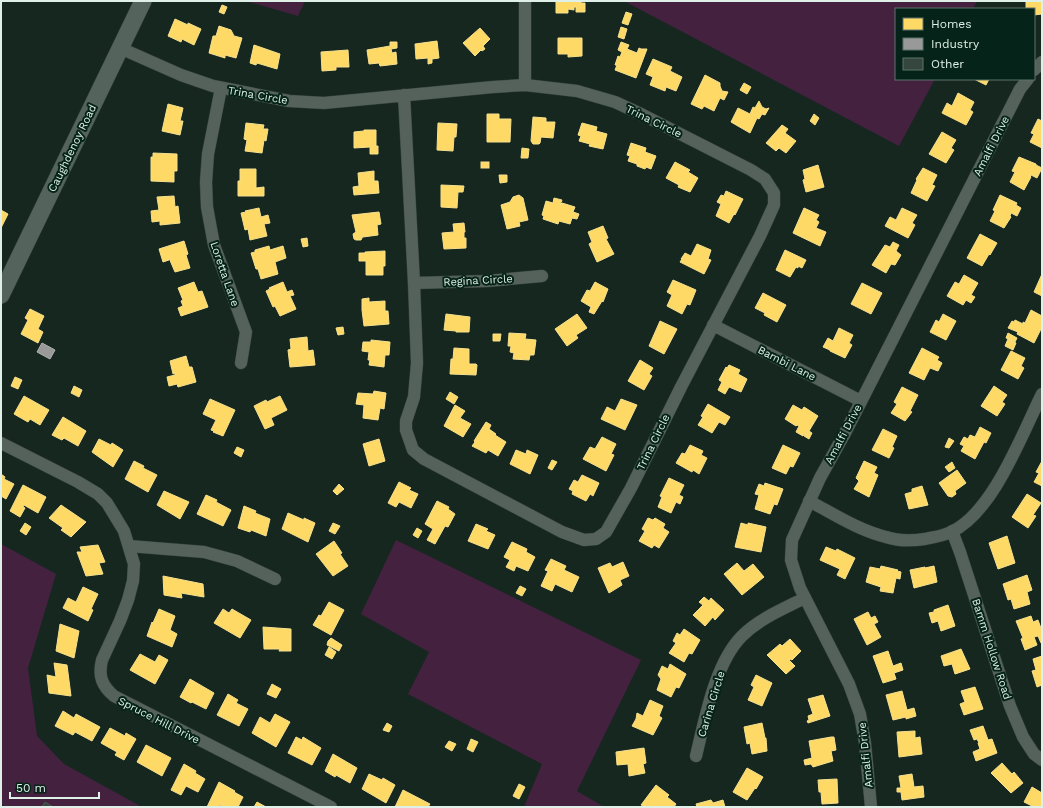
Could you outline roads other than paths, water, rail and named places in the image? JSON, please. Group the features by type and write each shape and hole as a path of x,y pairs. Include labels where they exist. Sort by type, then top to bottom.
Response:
{"street":[{"name":"Caughdenoy Road","path":"1,295 143,1"},
{"path":"525,1 525,85"},
{"name":"Trina Circle","path":"120,48 181,75 221,88 289,102 324,103 525,85 577,91 615,102 643,115 751,170 765,179 774,194 774,205 760,236 630,488 606,532 596,539 584,540 562,532 424,459 413,450 406,430 406,421 414,397 417,363 404,96"},
{"name":"Amalfi Drive","path":"871,807 865,742 860,714 849,684 800,588 791,560 792,540 820,478 845,433 1017,96 1027,80"},
{"name":"Loretta Lane","path":"221,88 208,154 206,182 207,207 214,245 246,332 241,363"},
{"name":"Regina Circle","path":"414,282 487,281 542,276"},
{"name":"Bambi Lane","path":"713,325 861,401"},
{"path":"809,501 862,529 887,538 913,541 938,537 952,531 964,524 978,511 999,482 1042,394"},
{"name":"Spruce Hill Drive","path":"1,442 98,494 107,503 124,531 134,564 133,581 128,600 102,660 100,669 100,675 105,686 114,696 331,807"},
{"name":"Bamm Hollow Road","path":"952,531 1010,706 1023,737 1034,754 1042,760"},
{"path":"129,546 204,552 237,561 275,579"},
{"name":"Carina Circle","path":"696,756 710,701 724,661 741,636 762,620 805,598"}]}
